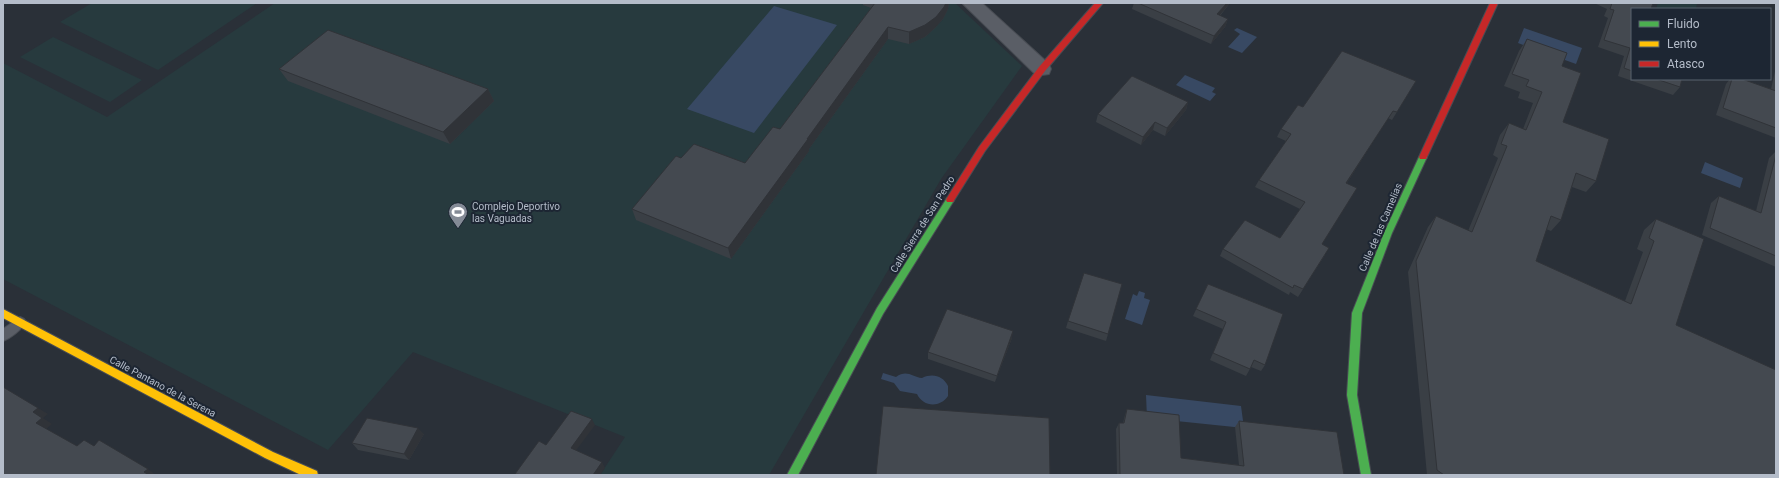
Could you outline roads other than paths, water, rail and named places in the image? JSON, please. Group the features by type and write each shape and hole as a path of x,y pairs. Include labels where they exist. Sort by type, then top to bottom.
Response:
{"street":[{"path":"971,3 1042,69"},
{"name":"Calle Sierra de San Pedro","path":"792,475 880,311 982,149 1042,69 1099,3"},
{"name":"Calle de las Camelias","path":"1366,475 1352,395 1357,313 1388,233 1494,3"},
{"name":"Calle Pantano de la Serena","path":"3,313 269,455 313,475"}],"lane":[{"path":"3,336 20,322"}],"water":[{"path":"774,6 837,25 754,133 687,109"},
{"path":"1237,28 1257,37 1242,53 1228,47 1240,34 1234,30"},
{"path":"1524,28 1582,48 1576,64 1518,43"},
{"path":"1185,75 1215,88 1212,92 1216,94 1210,101 1176,85"},
{"path":"1705,162 1743,178 1740,188 1701,173"},
{"path":"1139,291 1145,293 1144,298 1150,300 1142,325 1125,319 1133,294 1137,296"},
{"path":"883,373 896,377 903,374 909,374 922,378 926,376 937,376 948,386 948,396 941,403 927,404 917,394 900,391 894,383 881,379"},
{"path":"1146,395 1241,406 1244,428 1147,418"}],"place":[{"name":"Complejo Deportivo las Vaguadas","path":"458,229"}]}
